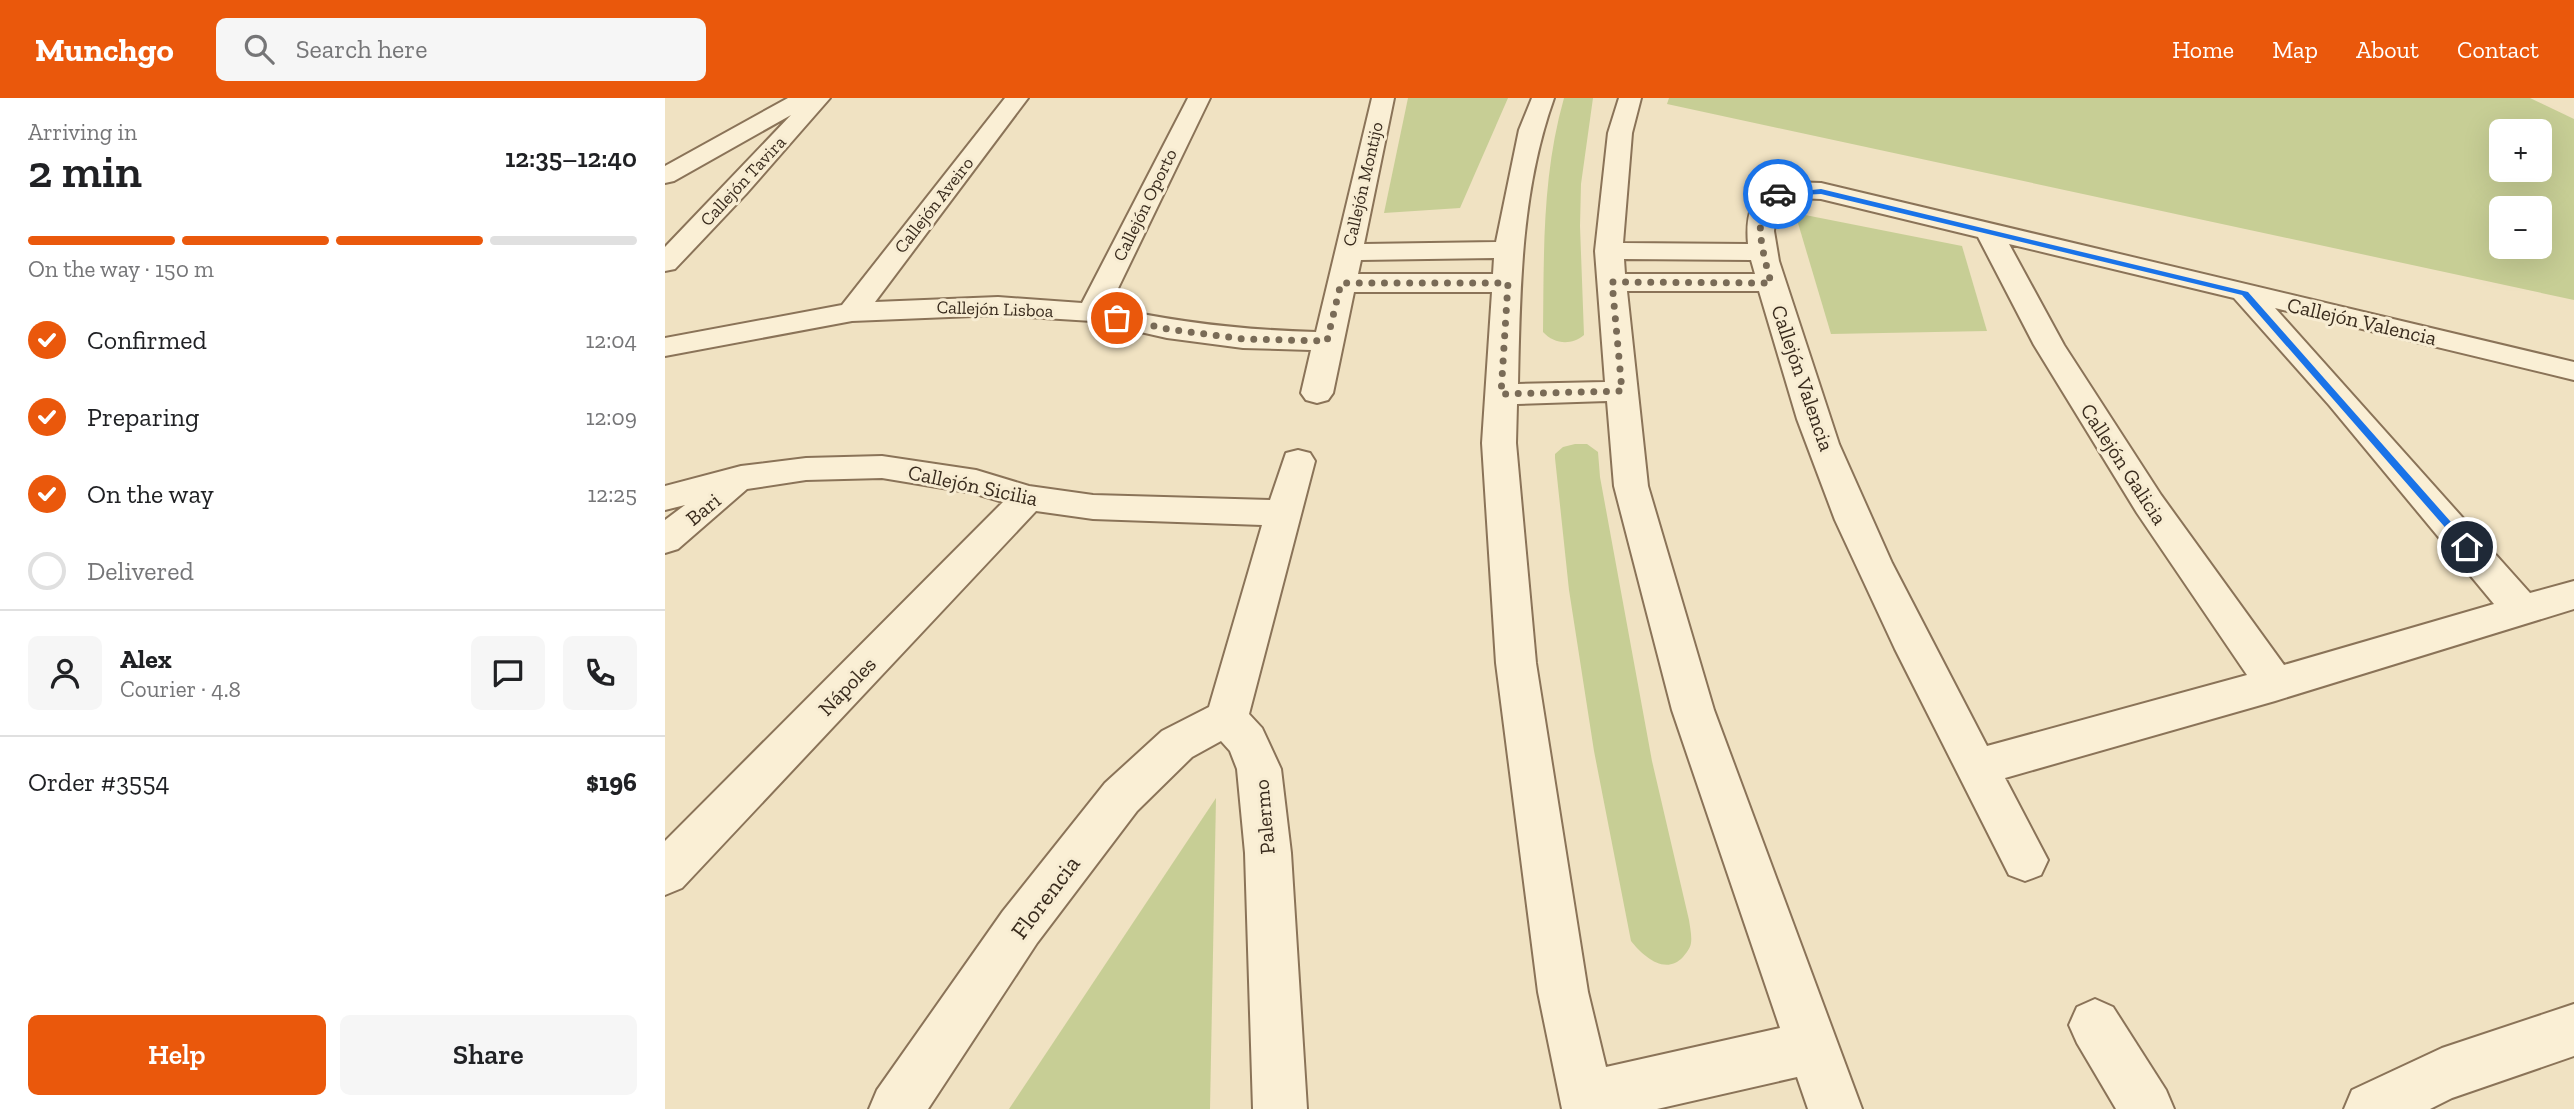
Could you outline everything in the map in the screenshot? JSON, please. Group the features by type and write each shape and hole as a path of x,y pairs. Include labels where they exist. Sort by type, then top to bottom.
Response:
{"street":[{"path":"665,176 805,98"},
{"name":"Callejón Tavira","path":"665,263 737,189 819,98"},
{"name":"Callejón Aveiro","path":"852,312 1017,98"},
{"name":"Callejón Oporto","path":"1091,312 1199,98"},
{"name":"Callejón Montijo","path":"1317,393 1383,98"},
{"path":"1543,98 1531,130 1508,266 1499,443 1516,663 1563,992 1588,1104 1811,1048"},
{"path":"1630,98 1620,133 1611,267 1631,486 1693,710 1811,1048 1835,1109"},
{"name":"Callejón Valencia","path":"2025,860 1976,768 1853,518 1799,374 1767,268 1761,217 1763,206 1774,194 1821,191 2574,371"},
{"name":"Callejón Galicia","path":"1990,233 2049,345 2149,504 2276,684"},
{"path":"1348,252 1508,266"},
{"path":"1341,283 1508,266"},
{"path":"1611,267 1767,268"},
{"path":"2245,293 2522,610"},
{"name":"Callejón Lisboa","path":"665,347 852,312 999,306 1091,312 1167,329 1243,339 1327,341"},
{"path":"1501,394 1622,391"},
{"path":"1227,718 1298,461"},
{"name":"Callejón Sicilia","path":"665,498 741,478 806,469 882,467 976,482 1028,498 1093,507 1284,513"},
{"name":"Bari","path":"665,540 741,478"},
{"name":"Nápoles","path":"665,873 1028,498"},
{"path":"1976,768 2276,684 2574,595"},
{"name":"Florencia","path":"896,1109 1020,927 1121,797 1177,744 1227,718"},
{"name":"Palermo","path":"1227,718 1247,741 1259,769 1268,853 1280,1109"},
{"path":"2095,1025 2147,1109"},
{"path":"2371,1109 2442,1075 2567,1044"}],"green space":[{"path":"1408,98 1508,98 1460,208 1384,213"},
{"path":"1564,98 1593,98 1581,184 1584,335 1568,342 1552,339 1543,332 1548,185"},
{"path":"1669,98 2530,98 2574,119 2574,300 1667,104"},
{"path":"1795,213 1962,246 1987,331 1831,334"},
{"path":"1587,444 1598,452 1600,477 1652,761 1689,920 1690,947 1683,957 1669,965 1648,958 1631,941 1594,751 1569,590 1555,458 1555,454 1563,447"},
{"path":"1216,798 1210,1109 1009,1109"}],"way so far":[{"path":"1117,318 1167,329 1243,339 1327,341 1341,283 1508,283 1501,394 1622,391 1612,282 1771,283 1764,252 1761,217 1763,206 1774,194 1778,194"}],"route":[{"path":"1778,194 1821,191 2245,293 2340,398 2467,547"}]}
